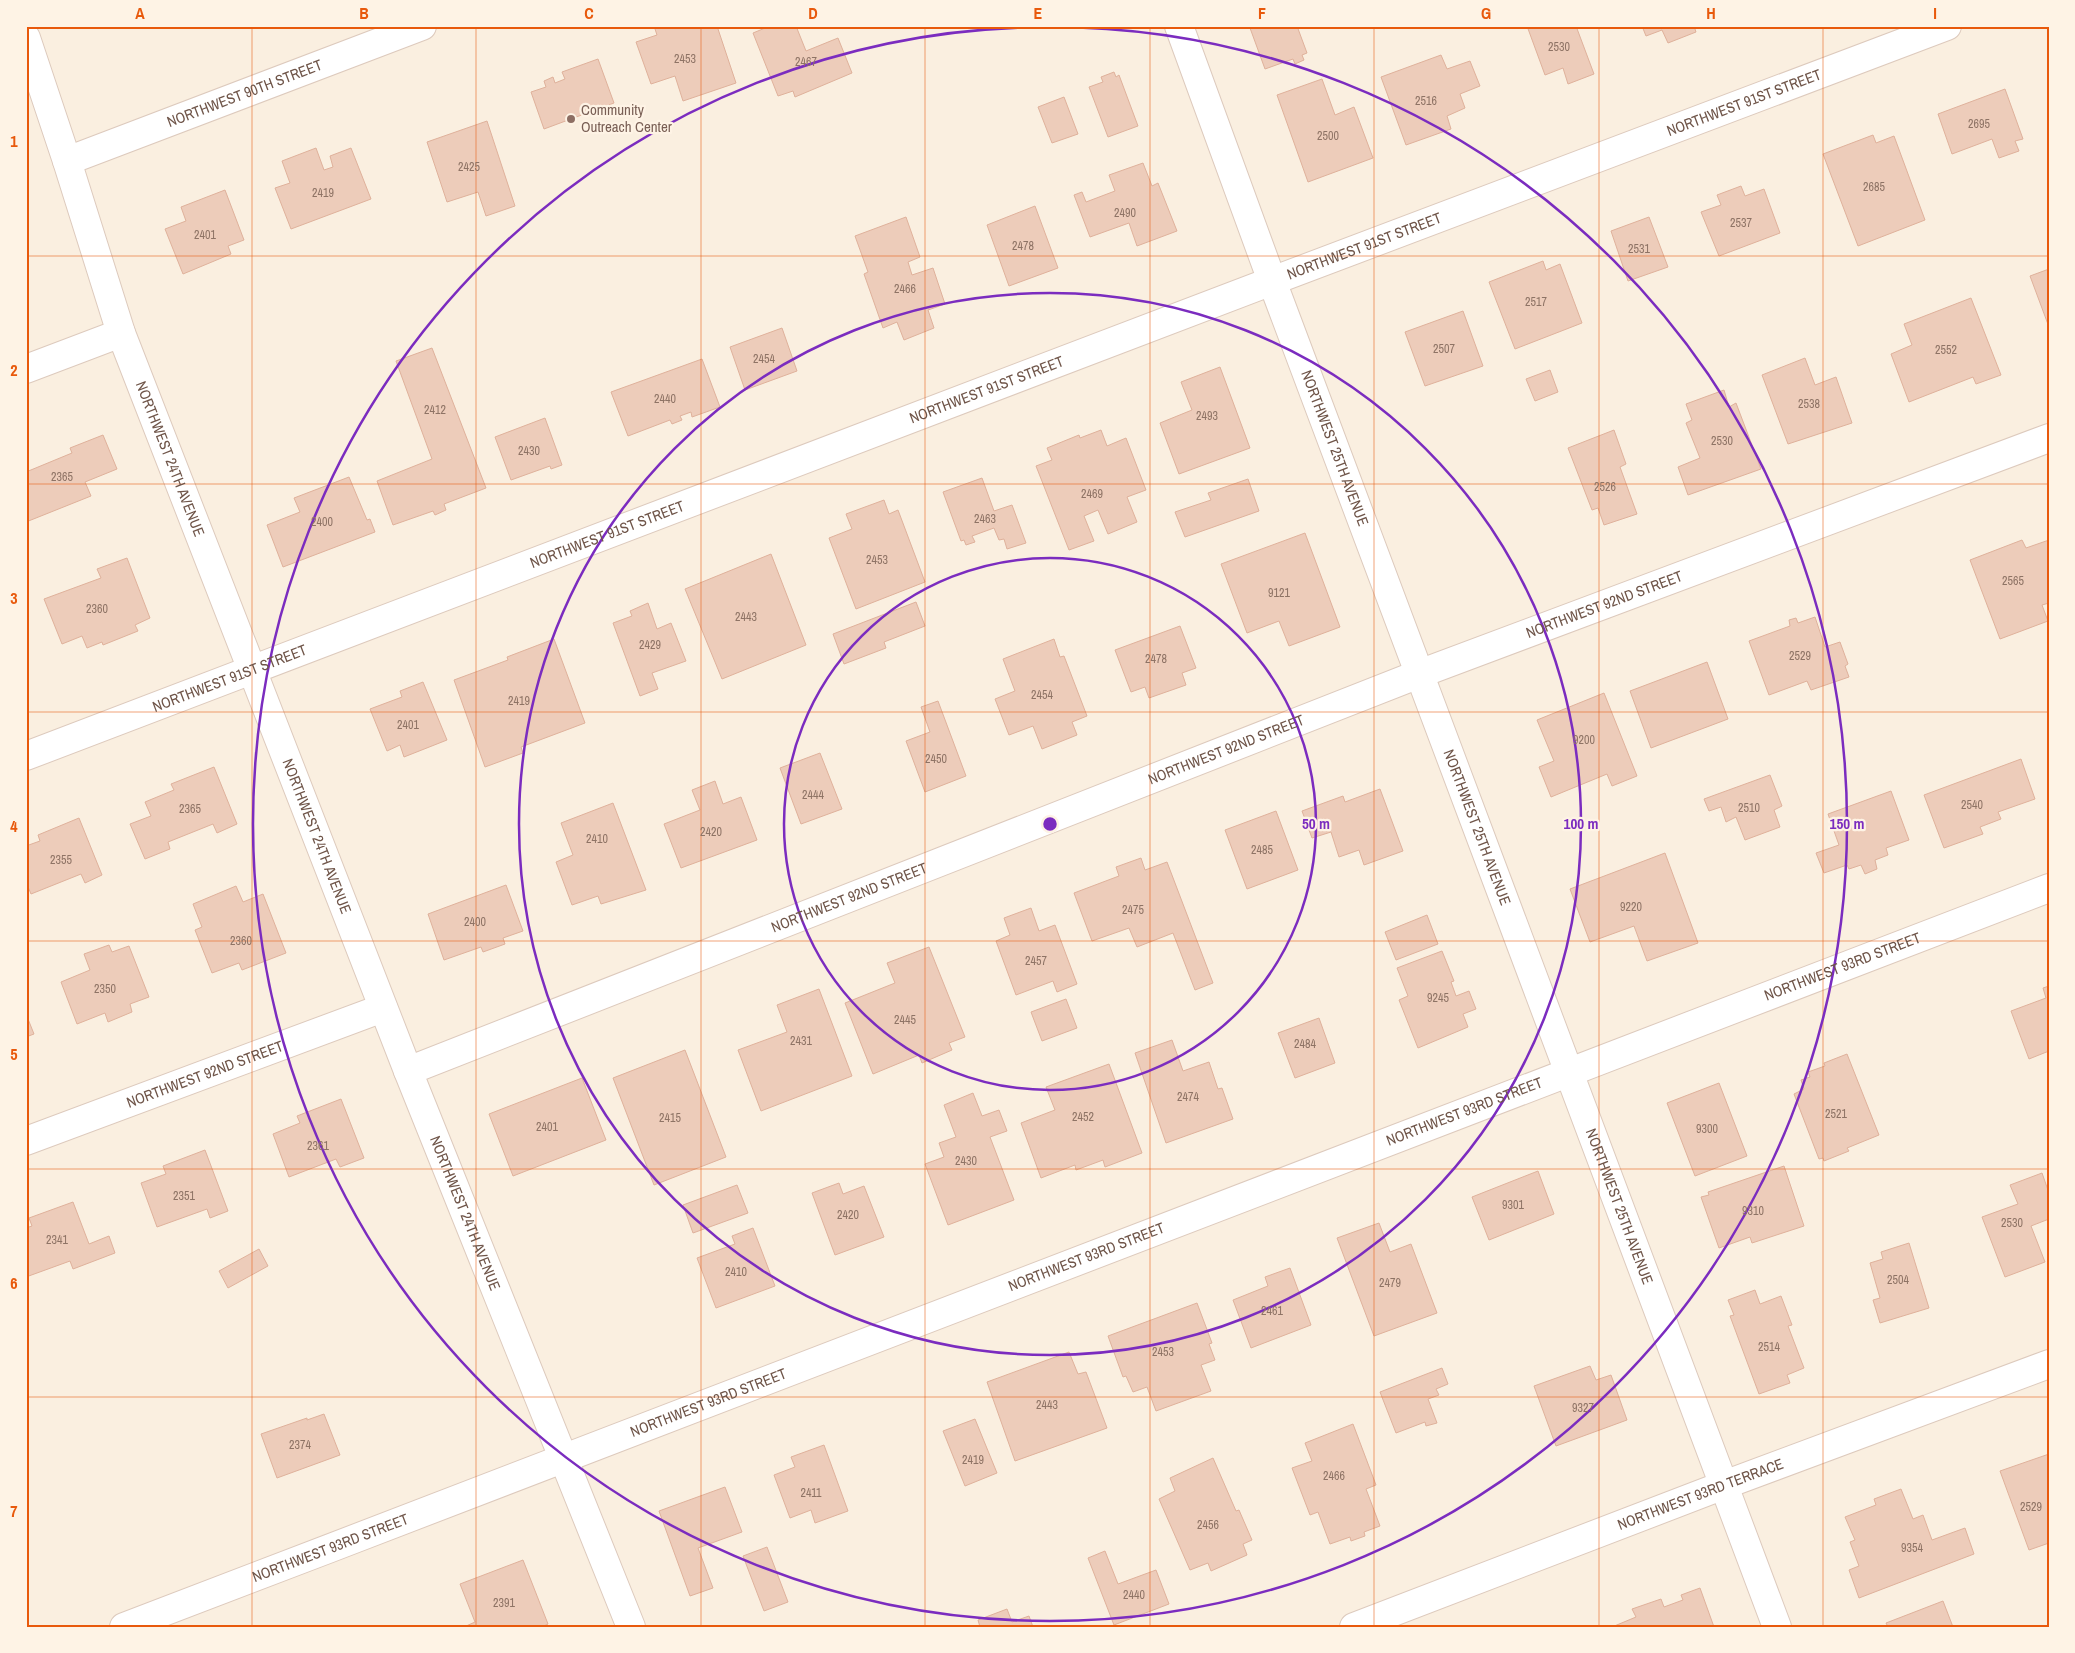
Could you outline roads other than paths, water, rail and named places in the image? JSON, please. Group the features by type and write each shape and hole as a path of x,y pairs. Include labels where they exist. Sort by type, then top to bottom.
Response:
{"street":[{"name":"NORTHWEST 90TH STREET","path":"68,160 422,26"},
{"name":"NORTHWEST 25TH AVENUE","path":"1179,26 1272,281 1777,1627"},
{"name":"NORTHWEST 91ST STREET","path":"26,756 1947,26"},
{"name":"NORTHWEST 24TH AVENUE","path":"26,38 68,160 121,333 383,1008 631,1627"},
{"path":"26,369 121,333"},
{"name":"NORTHWEST 92ND STREET","path":"408,1071 1419,674 2049,438"},
{"name":"NORTHWEST 93RD STREET","path":"124,1627 564,1460 1568,1070 2049,888"},
{"name":"NORTHWEST 92ND STREET","path":"26,1141 383,1008"},
{"name":"NORTHWEST 93RD TERRACE","path":"1354,1627 1724,1485 2049,1364"}],"place":[{"name":"Community Outreach Center","path":"571,119"}]}
